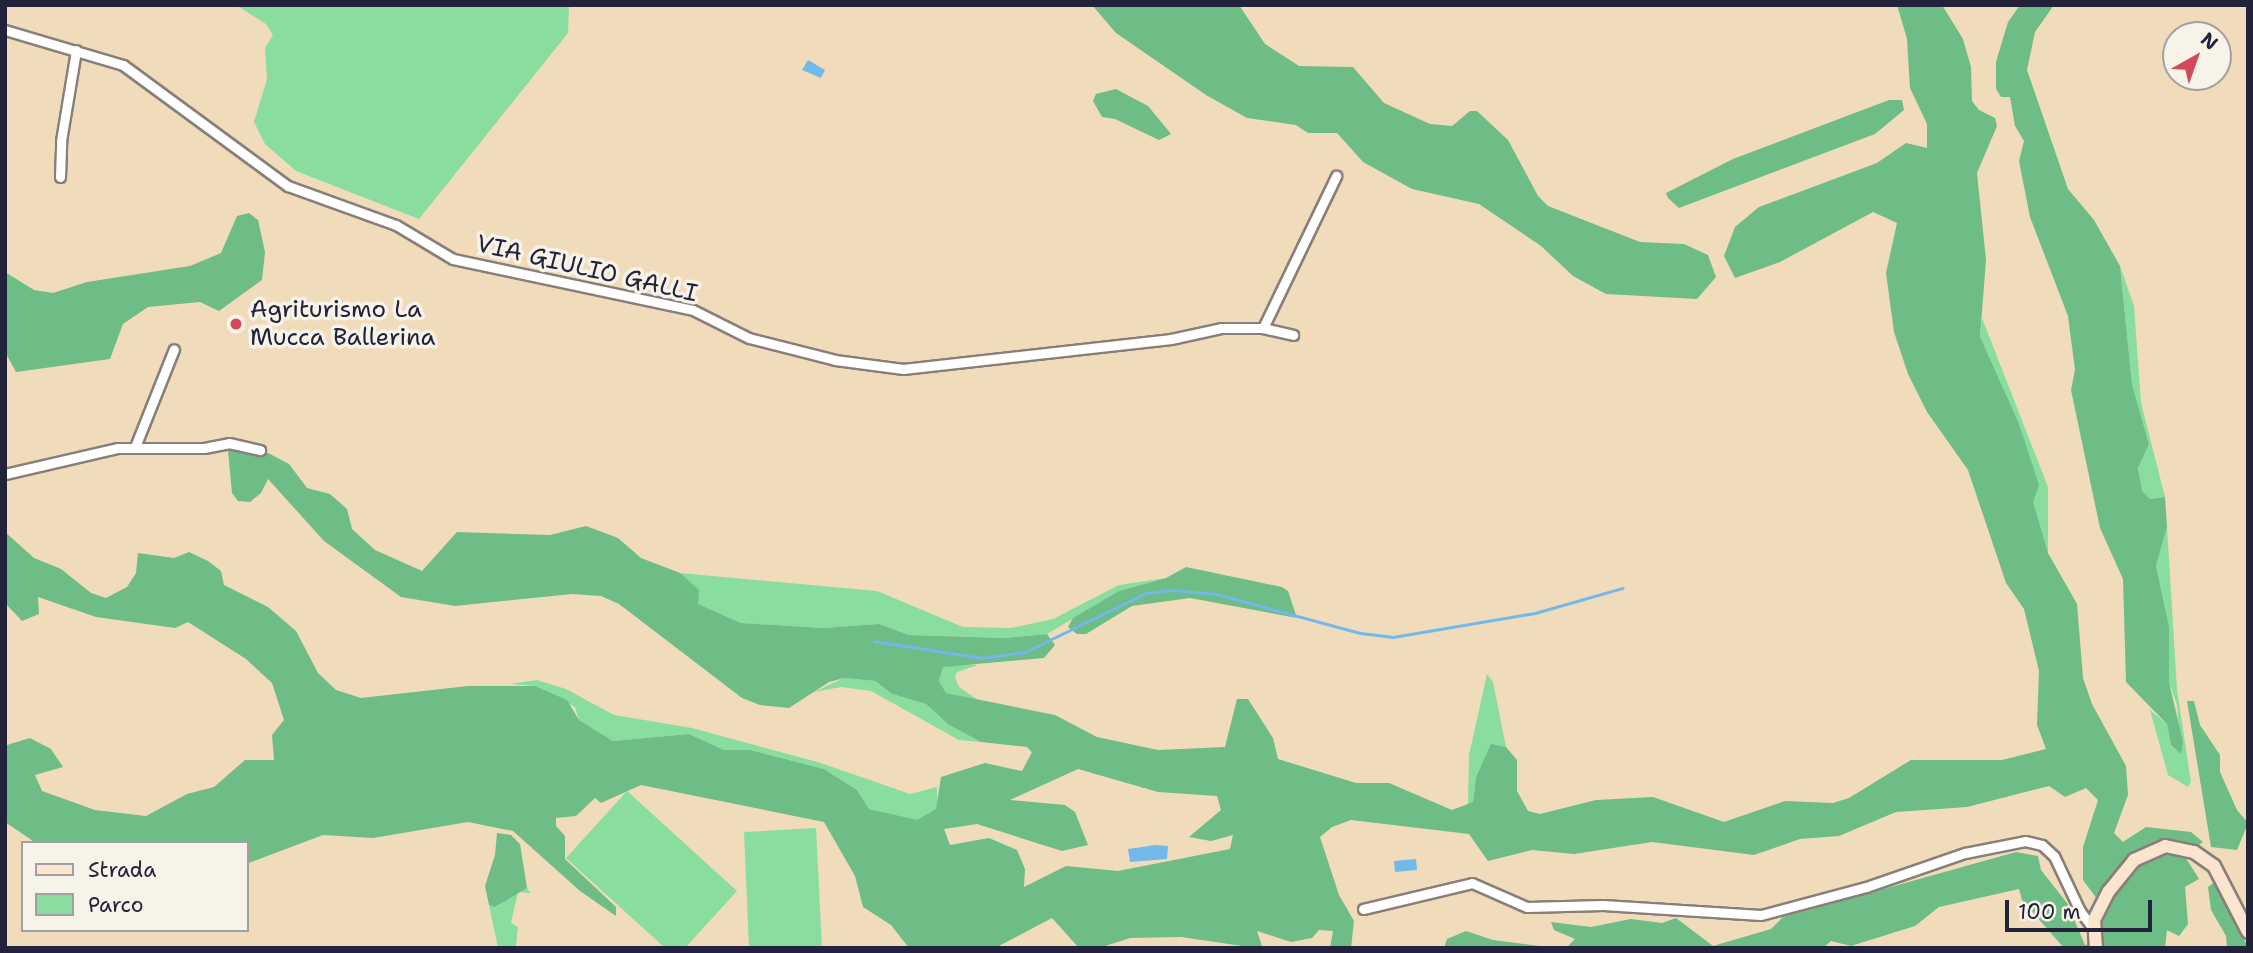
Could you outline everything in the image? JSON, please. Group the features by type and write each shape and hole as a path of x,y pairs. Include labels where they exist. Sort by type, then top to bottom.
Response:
{"street":[{"name":"VIA GIULIO GALLI","path":"5,30 123,65 288,186 396,225 453,259 693,310 741,336 835,360 903,369 1171,339 1222,328 1263,328 1293,335"},
{"path":"60,177 61,141 76,50"},
{"path":"1263,328 1336,176"},
{"path":"135,447 174,349"},
{"path":"5,474 135,447 204,448 229,443 260,450"},
{"path":"1363,909 1472,883 1531,907 1594,905 1761,915 1866,887 1965,853 2025,841 2042,845 2054,856 2081,915 2093,928"},
{"path":"2096,948 2093,928 2096,912 2118,878 2153,849 2172,846 2194,852 2221,875 2248,932"}],"green space":[{"path":"236,5 569,5 568,33 419,219 296,171 265,144 254,122 267,79 265,48 273,35 266,24"},
{"path":"1092,5 1239,5 1265,44 1299,66 1353,67 1384,103 1430,124 1452,126 1470,111 1477,111 1508,140 1538,196 1548,206 1640,242 1684,244 1708,255 1716,277 1697,299 1606,294 1573,276 1541,246 1479,204 1412,189 1363,162 1337,133 1308,133 1296,125 1247,118 1206,95 1116,33"},
{"path":"1897,5 1942,5 1963,39 1971,67 1972,101 1979,110 1995,118 1997,126 1977,173 1986,260 1980,337 2019,424 2039,485 2033,502 2048,553 2077,604 2083,678 2092,704 2126,766 2128,795 2114,833 2123,842 2146,827 2191,832 2203,842 2184,855 2199,879 2185,887 2188,924 2179,936 2167,930 2165,948 2064,948 2022,900 2019,889 1939,907 1915,926 1851,946 1831,941 1823,948 1566,948 1575,939 1554,930 1551,922 1591,927 1631,919 1662,923 1676,918 1713,946 1771,929 1783,917 2016,852 2038,856 2041,870 2067,903 2085,945 2095,943 2114,889 2110,885 2097,899 2083,880 2083,847 2098,800 2086,788 2065,797 2049,786 1967,807 1896,812 1839,836 1800,839 1754,855 1652,842 1574,854 1532,850 1488,861 1469,834 1351,820 1332,827 1320,837 1339,895 1354,921 1351,948 1330,948 1333,931 1319,930 1312,938 1291,942 1257,931 1262,946 1256,948 1181,937 1130,938 1099,948 1079,948 1052,918 995,948 909,948 891,925 863,907 855,876 824,822 641,785 601,803 595,798 576,816 556,818 556,826 565,836 565,859 616,907 616,916 580,891 513,831 468,822 373,838 323,835 249,863 248,841 33,841 5,822 5,746 10,744 30,738 51,749 63,767 35,775 42,791 95,810 146,816 187,794 214,787 245,760 274,760 272,735 284,720 272,683 246,659 188,622 175,628 96,617 38,597 39,614 22,621 5,603 5,532 34,558 61,569 91,593 106,598 127,587 136,573 138,553 174,558 189,552 221,571 224,585 268,607 296,631 318,673 336,690 361,698 468,686 535,686 567,700 579,720 613,741 689,734 724,750 750,750 824,769 857,790 869,809 917,820 936,809 941,777 985,763 1022,771 1032,752 1027,747 981,742 949,725 926,704 892,694 875,681 844,678 829,682 789,708 760,705 742,698 619,604 601,596 572,594 455,606 401,597 324,541 268,479 261,493 250,502 238,501 232,493 228,451 235,446 247,454 268,453 289,464 307,488 330,494 347,509 352,529 375,550 422,571 457,532 550,535 586,526 618,538 641,558 680,573 699,590 698,604 741,623 823,628 879,624 909,635 1005,638 1047,634 1055,645 1044,658 943,667 939,681 946,693 1055,715 1097,737 1158,750 1225,747 1237,699 1248,699 1273,738 1278,759 1356,783 1389,783 1452,810 1473,802 1476,777 1491,744 1506,747 1517,760 1517,791 1528,811 1540,814 1596,800 1653,797 1724,822 1785,801 1833,803 1849,798 1911,760 2002,760 2046,749 2037,725 2039,671 2024,609 2006,583 1968,470 1927,412 1908,374 1894,332 1886,273 1897,223 1873,212 1780,262 1735,278 1724,256 1735,227 1759,207 1877,163 1906,143 1927,148 1927,124 1910,88 1907,39","holes":["1078,769 1158,792 1217,796 1221,810 1189,837 1211,841 1233,835 1230,849 1118,871 1066,866 1024,887 1025,869 1017,850 989,838 950,845 944,829 977,824 1062,851 1088,845 1075,812 1065,805 1010,800"]},
{"path":"2020,5 2054,5 2035,32 2027,70 2068,189 2094,220 2120,266 2132,384 2149,444 2138,468 2142,491 2150,499 2165,497 2167,527 2156,565 2169,626 2169,682 2183,742 2181,754 2171,745 2167,724 2126,682 2123,579 2100,528 2071,390 2075,370 2068,316 2030,217 2019,161 2024,141 2015,126 2010,97 2001,97 1996,89 1996,62 2008,22"},
{"path":"1116,89 1148,106 1171,134 1159,140 1115,119 1102,117 1093,101 1096,94"},
{"path":"1889,100 1902,100 1904,110 1875,134 1679,208 1668,198 1666,193 1733,159"},
{"path":"249,213 258,220 265,252 262,280 219,311 200,302 148,307 123,324 110,359 16,372 5,352 5,272 34,290 53,293 87,282 190,266 221,253 237,216"},
{"path":"2120,266 2134,306 2141,403 2165,497 2150,499 2142,492 2138,468 2149,443 2132,384"},
{"path":"1982,318 2048,487 2048,553 1985,356 1980,337"},
{"path":"2167,527 2177,690 2191,782 2188,787 2168,775 2150,710 2167,724 2171,745 2181,753 2177,705 2169,682 2169,626 2156,564"},
{"path":"1186,567 1282,587 1288,591 1297,618 1190,598 1132,606 1086,634 1077,634 1068,627 1073,618 1119,591 1166,578"},
{"path":"680,573 877,591 963,627 1011,628 1053,619 1119,585 1166,578 1119,591 1047,634 1005,638 909,635 879,624 823,628 741,623 698,604"},
{"path":"956,663 978,665 957,672 955,677 959,687 978,700 946,693 939,681 943,667"},
{"path":"1487,674 1493,682 1506,747 1491,745 1476,777 1473,802 1468,804 1469,755"},
{"path":"844,678 875,681 892,694 926,704 949,725 981,742 959,740 871,691 841,687 814,692"},
{"path":"537,680 566,689 614,715 692,728 821,763 910,794 937,787 937,809 917,821 869,809 857,790 824,769 750,750 724,750 689,734 613,741 579,720 575,707 535,686 510,684"},
{"path":"2187,701 2194,701 2200,725 2220,755 2220,772 2237,810 2248,823 2237,850 2211,847"},
{"path":"627,791 737,891 685,948 665,948 566,858"},
{"path":"816,828 822,948 749,948 744,832"},
{"path":"497,833 511,835 520,844 527,888 495,907 489,905 485,886 495,855"},
{"path":"2218,880 2248,948 2227,948 2226,936 2211,910 2208,887"},
{"path":"527,888 531,893 518,892 511,923 518,927 516,946 498,948 489,905 496,907 518,891"},
{"path":"1466,931 1493,940 1556,948 1444,948 1447,939"}],"water":[{"path":"808,60 825,70 821,78 802,70"},
{"path":"1168,846 1167,859 1130,862 1128,849"},
{"path":"1416,859 1417,870 1395,872 1394,861"}],"waterway":[{"path":"874,641 982,658 1025,652 1146,593 1172,590 1216,594 1361,633 1393,637 1535,613 1623,588"}],"place":[{"name":"Agriturismo La Mucca Ballerina","path":"236,324"}]}
